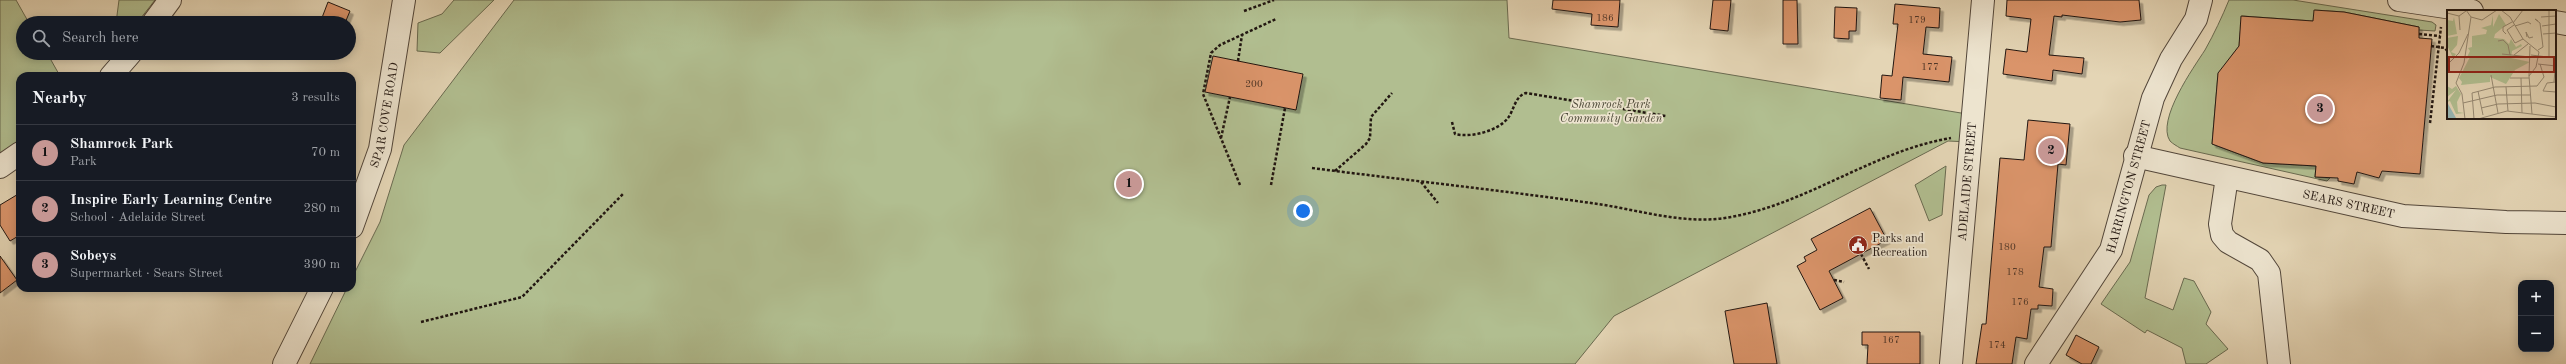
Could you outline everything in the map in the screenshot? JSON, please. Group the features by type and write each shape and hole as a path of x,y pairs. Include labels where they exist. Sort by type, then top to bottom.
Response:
{"street":[{"path":"158,16 170,0"},
{"name":"SPAR COVE ROAD","path":"356,216 380,149 404,0"},
{"name":"ADELAIDE STREET","path":"1951,364 1983,0"},
{"name":"HARRINGTON STREET","path":"2036,364 2111,250 2135,156 2153,98 2171,59 2196,19 2202,0"},
{"path":"2399,0 2444,4 2468,10"},
{"path":"2556,22 2566,24"},
{"path":"114,72 125,60"},
{"path":"0,167 16,156"},
{"name":"SEARS STREET","path":"2135,156 2403,216 2506,222 2566,223"},
{"path":"2227,177 2220,224 2222,234 2228,242 2260,260 2270,273 2278,364"},
{"path":"284,364 320,292"}],"path":[{"path":"1244,11 1274,0"},
{"path":"2430,123 2444,4"},
{"path":"1240,185 1203,94 1213,49 1276,19"},
{"path":"1238,61 1242,34"},
{"path":"2419,34 2440,36"},
{"path":"2431,46 2445,48 2447,51"},
{"path":"1335,171 1366,144 1370,138 1371,117 1392,94"},
{"path":"1452,122 1455,134 1462,136 1486,131 1506,120 1519,96 1526,94 1666,116"},
{"path":"1221,139 1230,97"},
{"path":"1271,185 1285,108"},
{"path":"1312,168 1623,207 1680,219 1711,220 1750,213 1790,201 1883,158 1949,138 1970,136"},
{"path":"1420,182 1438,203"},
{"path":"421,322 522,297 623,194"},
{"path":"1861,254 1869,269"},
{"path":"1834,280 1844,282"}],"green space":[{"path":"0,0 16,0 25,16 16,16 16,60 51,60 58,72 16,72 16,143 0,155"},
{"path":"119,0 155,0 142,16 117,16"},
{"path":"454,0 494,0 440,53 417,51 418,23 442,14"},
{"name":"Shamrock Park Community Garden","path":"514,0 1507,0 1509,38 1973,115 1970,142 1948,141 1614,316 1575,364 310,364 345,292 356,292 356,270 380,222 404,145"},
{"path":"2229,0 2293,0 2432,22 2436,25 2435,31 2419,30 2419,27 2344,12 2315,10 2313,21 2242,16 2239,46 2218,74 2212,144 2263,163 2316,166 2315,177 2330,178 2327,181 2180,148 2170,141 2167,132 2168,120 2172,107 2185,81 2205,50"},
{"path":"1946,166 1942,215 1929,221 1915,185"},
{"path":"2166,185 2145,298 2173,310 2184,278 2194,281 2211,312 2206,324 2228,349 2206,364 2186,364 2182,348 2147,330 2145,333 2101,304 2130,262 2149,195 2156,187"}],"building":[{"path":"1553,0 1620,0 1618,27 1591,25 1592,14 1552,9"},
{"path":"1713,0 1731,0 1728,31 1710,29"},
{"path":"1783,0 1797,0 1798,44 1783,44"},
{"path":"2007,0 2139,0 2141,20 2120,22 2062,15 2062,17 2054,16 2049,55 2084,58 2082,74 2053,70 2052,81 2003,74 2006,49 2027,52 2031,19 2006,16"},
{"path":"328,2 350,11 348,16 323,16"},
{"path":"1895,4 1940,8 1939,28 1926,27 1923,54 1952,57 1949,82 1903,77 1901,100 1880,98 1882,75 1892,76 1898,24 1893,24"},
{"path":"1835,7 1857,8 1856,31 1849,31 1849,39 1834,38"},
{"path":"2314,10 2344,12 2419,27 2419,38 2432,39 2420,174 2382,171 2379,178 2357,172 2354,184 2338,181 2338,178 2315,177 2316,166 2263,163 2212,144 2218,73 2239,46 2241,16 2313,21"},
{"path":"1213,56 1303,74 1296,110 1205,92"},
{"path":"2028,120 2070,124 2066,165 2058,164 2051,247 2044,247 2039,287 2053,289 2052,306 2038,305 2038,309 2031,309 2027,339 2016,337 2012,364 1976,364 1982,324 1986,324 2000,158 2024,160"},
{"path":"16,195 16,237 10,241 0,225 0,205"},
{"path":"1870,208 1887,240 1829,271 1843,298 1820,310 1797,266 1806,261 1804,257 1817,250 1811,239"},
{"path":"0,256 16,281 0,293"},
{"path":"1767,303 1777,364 1734,364 1725,311"},
{"path":"1862,332 1920,332 1920,364 1867,364 1868,345 1862,345"},
{"path":"2076,335 2099,347 2091,364 2082,364 2066,355"}],"place":[{"name":"Sobeys","path":"2320,109"},
{"name":"Inspire Early Learning Centre","path":"2051,151"},
{"name":"Shamrock Park","path":"1129,184"},
{"name":"Parks and Recreation","path":"1858,245"}]}
